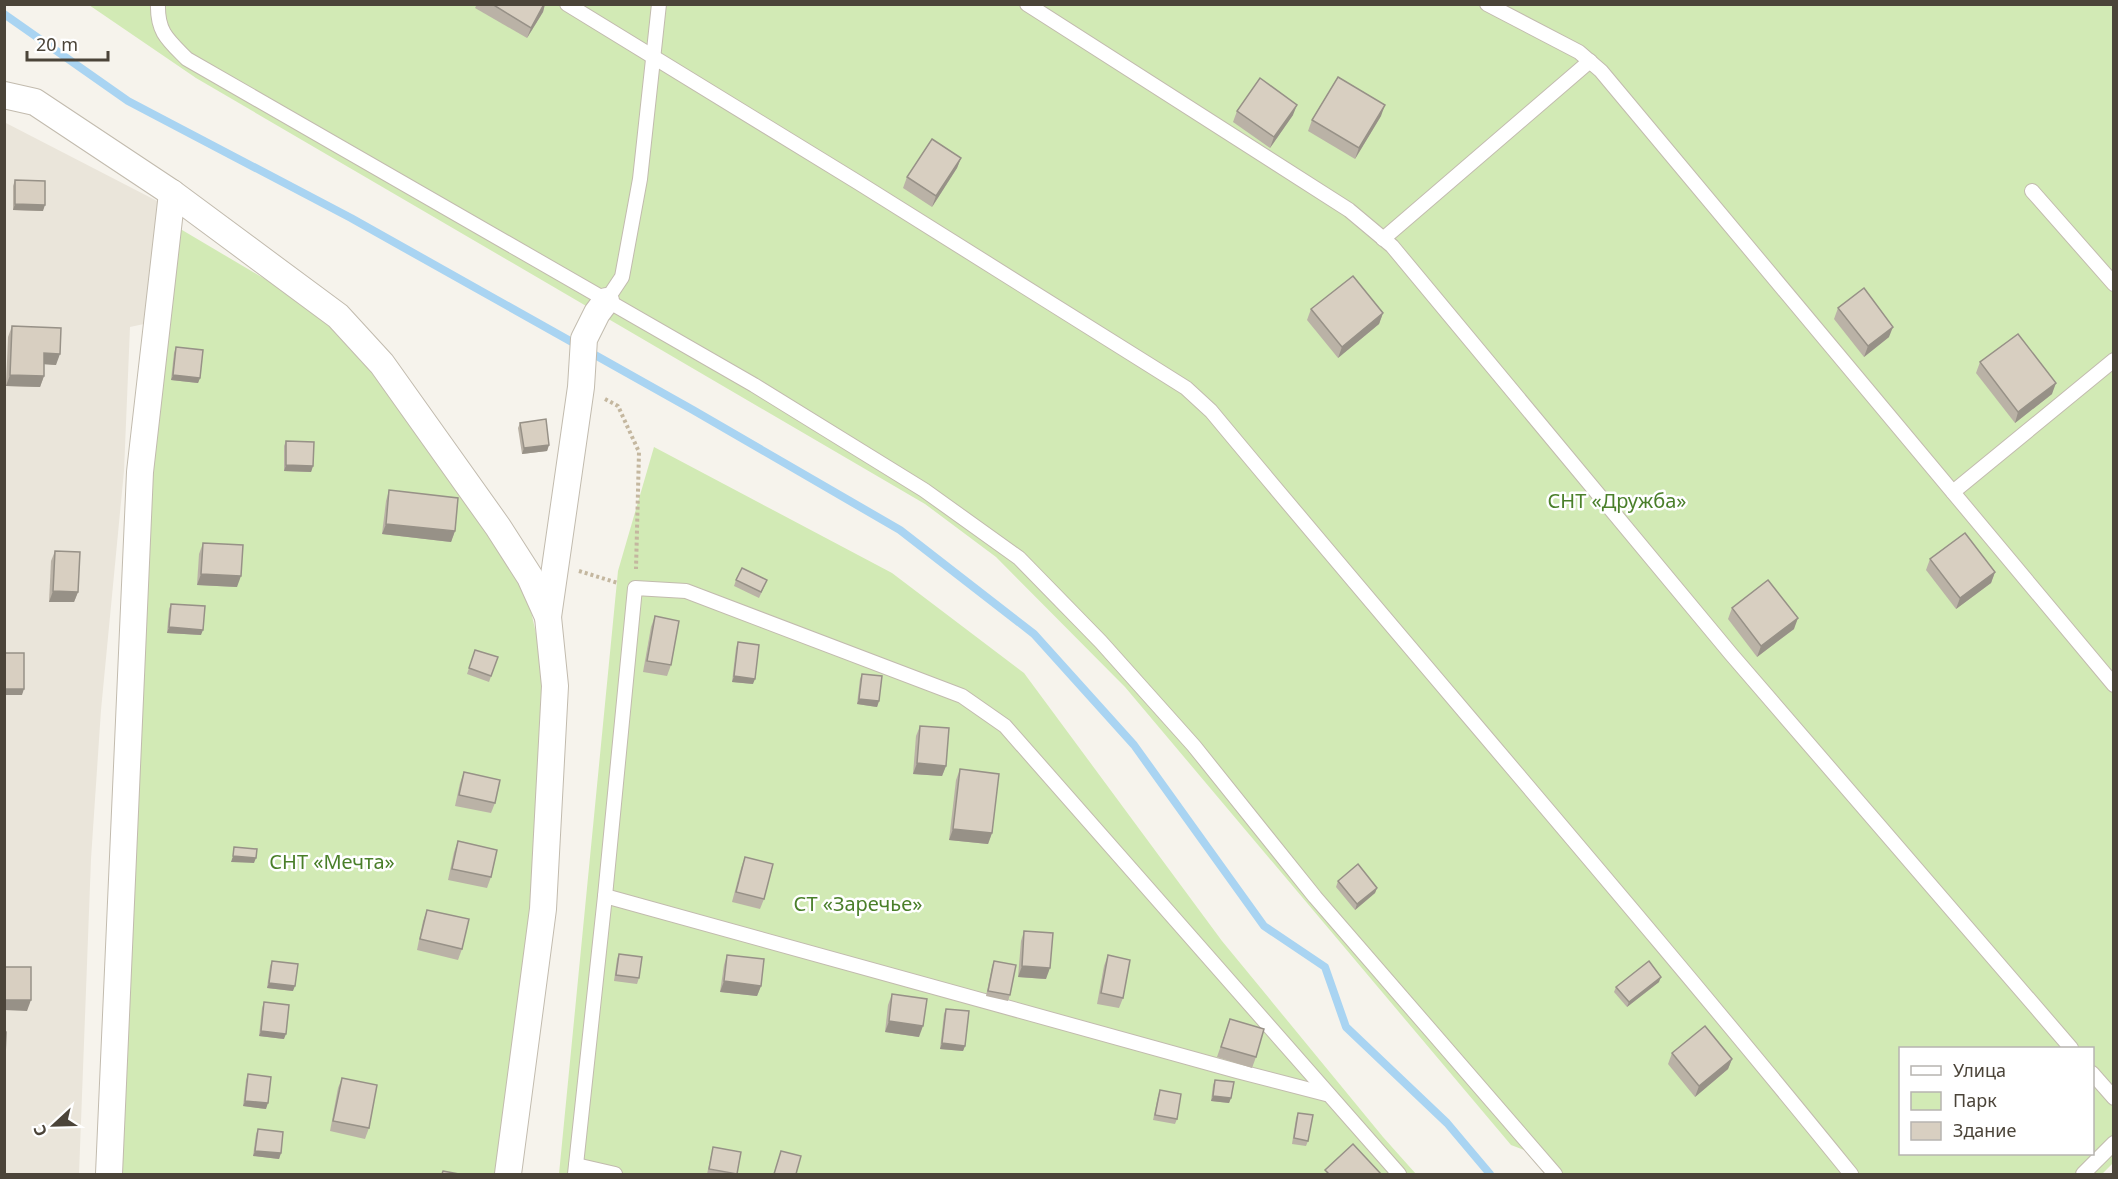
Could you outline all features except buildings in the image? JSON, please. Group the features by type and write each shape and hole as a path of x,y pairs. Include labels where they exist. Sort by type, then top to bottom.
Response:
{"street":[{"path":"4,95 35,102 172,193 338,316 382,364 498,527 530,577 548,617"},
{"path":"109,1174 140,472 172,193"},
{"path":"508,1174 543,909 555,686 548,617 581,387 584,339 606,301"}],"lane":[{"path":"158,4 158,16 163,35 187,58 754,385 924,490 1019,558 1101,642 1194,746 1315,897 1555,1174"},
{"path":"567,4 859,183 1186,388 1211,411 1390,626 1735,1032 1851,1174"},
{"path":"606,301 622,277 640,179 659,4"},
{"path":"1027,4 1349,210 1383,239 1399,255 1739,663 2070,1047"},
{"path":"1487,4 1579,52 1601,71 2114,685"},
{"path":"1383,239 1590,61"},
{"path":"2032,191 2114,284"},
{"path":"1953,492 2114,360"},
{"path":"615,1174 575,1170 635,588 686,591 962,696 1005,726 1399,1174"},
{"path":"605,896 1327,1094"},
{"path":"2094,1075 2114,1098"},
{"path":"2083,1174 2114,1143"}],"path":[{"path":"556,564 635,588 639,452 618,406 581,387"}],"shaded area":[{"path":"4,122 159,202 144,324 130,327 124,471 101,710 91,859 79,1174 5,1174"}],"green space":[{"name":"СНТ «Дружба»","path":"89,5 2113,5 2113,1163 2102,1174 1555,1174 1540,1156 1511,1145 1125,687 996,557 925,504 196,78"},
{"name":"СНТ «Мечта»","path":"177,227 329,317 407,413 493,537 528,598 542,660 535,893 505,1174 118,1174 138,522"},
{"name":"СТ «Заречье»","path":"654,447 892,573 1024,673 1222,941 1416,1174 559,1174 618,571"}],"waterway":[{"path":"4,14 128,101 351,218 693,410 900,530 1034,634 1134,745 1264,926 1325,967 1346,1027 1447,1123 1490,1174"}]}
